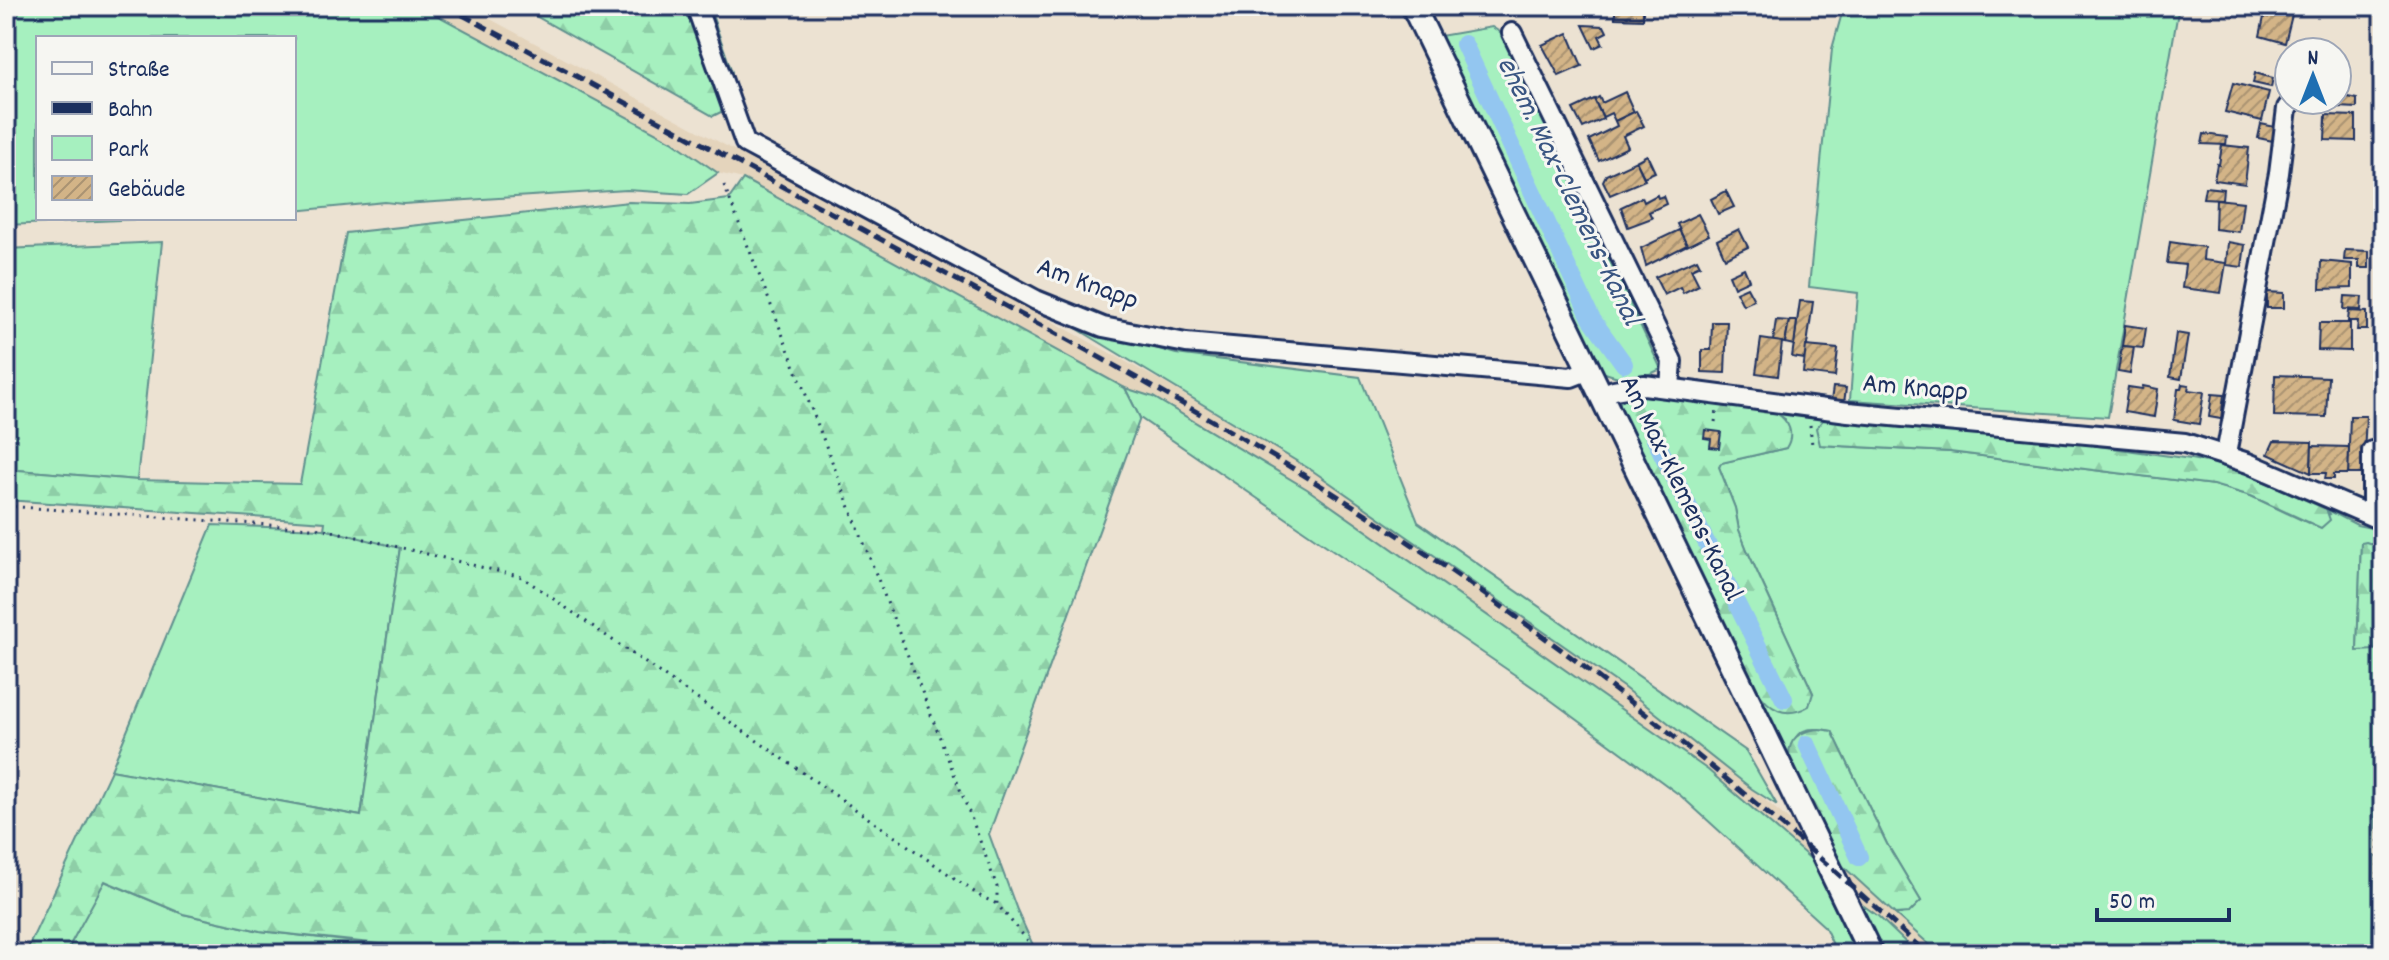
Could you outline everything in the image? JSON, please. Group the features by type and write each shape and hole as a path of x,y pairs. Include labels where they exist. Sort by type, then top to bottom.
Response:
{"main road":[{"name":"Am Max-Klemens-Kanal","path":"1413,6 1871,954"}],"street":[{"name":"Am Knapp","path":"696,6 745,143 1036,300 1103,327 1186,343 1571,377 1589,370"},
{"name":"Am Max-Klemens-Kanal","path":"1512,33 1672,361 1670,387"},
{"path":"2226,454 2279,173 2286,116"},
{"name":"Am Knapp","path":"1601,395 1644,385 1670,387 1848,412 2165,440 2226,454 2377,519"},
{"path":"2372,451 2377,519"}],"path":[{"path":"724,185 976,830 997,887 997,904"},
{"path":"6,506 324,529 522,577 980,896 997,904 1039,954"},
{"path":"2376,954 2383,656"}],"shaded area":[{"path":"420,6 466,6 1050,320 1313,471 1623,687 1834,858 1940,954 1918,954 1708,770 1307,489 1153,397 1125,388 743,179 718,173 672,141"}],"green space":[{"path":"6,6 420,6 672,141 718,173 688,194 627,190 403,204 385,202 296,211 296,36 36,36 36,220 120,220 6,225"},
{"path":"518,6 709,6 732,72 723,111 713,116"},
{"path":"1844,6 2179,6 2108,417 1850,400 1858,293 1809,287 1832,49"},
{"path":"1492,27 1503,34 1661,369 1632,378 1602,372 1440,36"},
{"path":"743,179 1125,388 1140,418 989,834 1037,954 387,954 388,945 260,931 183,914 105,881 65,954 25,954 111,770 361,816 400,548 324,529 325,522 6,500 6,469 137,480 300,484 346,233 629,202 690,204 729,199"},
{"path":"162,242 137,480 6,469 6,249"},
{"path":"1066,322 1176,354 1360,377 1418,522 1746,751 1777,805 1752,789 1623,687 1313,471"},
{"path":"1125,388 1153,397 1307,489 1708,770 1812,860 1856,954 1837,954 1825,927 1681,796 1537,690 1140,418"},
{"path":"1629,394 1650,394 1776,413 1787,424 1790,438 1786,448 1721,463 1719,467 1747,550 1813,693 1809,706 1792,712 1778,710 1766,702 1756,689 1620,412 1620,402"},
{"path":"1776,413 1829,420 1823,420 1821,445 1950,452 2214,485 2251,496 2308,523 2330,514 2326,509 2357,525 2381,530 2381,547 2361,543 2357,650 2375,650 2380,596 2372,954 1940,954 1895,914 1901,914 1921,901 1887,844 1832,731 1811,729 1798,734 1792,747 1792,767 1756,689 1764,701 1813,693 1747,550 1719,467 1721,463 1786,448 1785,419"},
{"path":"1823,420 2055,440 2232,467 2326,509 2330,520 2321,528 2251,496 2213,485 1950,452 1820,445 1816,428"},
{"path":"212,525 324,529 400,547 361,816 111,770"},
{"path":"2361,543 2381,547 2375,650 2357,651"},
{"path":"1819,729 1832,731 1887,844 1921,901 1909,913 1895,914 1834,858 1789,758 1796,737"},
{"path":"104,881 183,914 260,931 389,946 387,954 65,954"},
{"path":"1857,901 1878,916 1918,954 1884,954"}],"building":[{"path":"1615,6 1643,7 1643,19 1615,18"},
{"path":"2271,6 2291,6 2287,36 2273,36 2273,40 2260,36 2264,17 2268,18"},
{"path":"1583,25 1604,26 1607,32 1599,36 1603,44 1594,48"},
{"path":"1568,33 1582,66 1559,76 1542,45"},
{"path":"2255,73 2273,78 2271,87 2253,83"},
{"path":"2233,83 2269,92 2262,121 2225,112"},
{"path":"1625,92 1634,112 1615,121 1611,113 1603,117 1594,100 1599,97 1602,103"},
{"path":"1594,99 1603,119 1583,128 1573,109"},
{"path":"1636,111 1644,126 1623,136 1628,147 1599,161 1589,140 1617,126 1615,121"},
{"path":"2326,116 2356,116 2356,141 2325,140"},
{"path":"2261,124 2275,127 2273,141 2258,138"},
{"path":"2204,134 2227,137 2226,145 2202,144"},
{"path":"2222,145 2249,148 2245,184 2214,180"},
{"path":"1647,155 1655,172 1644,177 1636,161"},
{"path":"1636,161 1645,180 1610,195 1603,181 1606,175"},
{"path":"2205,187 2223,189 2222,199 2203,198"},
{"path":"1726,191 1734,207 1718,214 1711,199"},
{"path":"1657,195 1658,198 1663,196 1666,204 1649,212 1652,218 1628,227 1621,207 1642,197 1644,202"},
{"path":"2216,199 2243,202 2239,232 2215,229"},
{"path":"1698,214 1709,235 1687,246 1677,224"},
{"path":"1739,229 1748,247 1725,258 1717,240"},
{"path":"1679,230 1687,245 1646,266 1641,248"},
{"path":"2170,242 2204,247 2203,260 2226,263 2221,293 2182,288 2185,265 2167,263"},
{"path":"2228,242 2245,245 2242,267 2226,265"},
{"path":"2345,250 2369,251 2369,268 2359,268 2359,260 2344,260"},
{"path":"1697,259 1700,265 1691,269 1699,285 1683,293 1680,287 1664,295 1655,277"},
{"path":"2321,261 2352,264 2352,288 2320,289"},
{"path":"1744,268 1749,280 1734,287 1729,275"},
{"path":"1747,287 1754,300 1743,305 1736,292"},
{"path":"2267,292 2284,293 2284,308 2267,308"},
{"path":"2345,296 2362,297 2361,310 2344,309"},
{"path":"1800,301 1813,302 1805,359 1792,357"},
{"path":"2349,311 2367,312 2367,330 2357,330 2358,321 2348,321"},
{"path":"1776,320 1789,321 1785,343 1773,341"},
{"path":"1789,321 1797,321 1794,345 1785,343"},
{"path":"1712,322 1727,322 1725,373 1702,372 1702,350 1711,350"},
{"path":"2319,323 2350,323 2350,351 2318,350"},
{"path":"2125,325 2146,328 2143,348 2122,346"},
{"path":"2176,333 2188,335 2181,379 2170,377"},
{"path":"1761,339 1782,342 1778,376 1756,373"},
{"path":"1806,346 1838,349 1835,377 1803,373"},
{"path":"2122,346 2134,347 2130,374 2118,372"},
{"path":"2275,375 2328,377 2326,417 2274,416"},
{"path":"2182,384 2189,385 2188,390 2204,392 2199,424 2174,420 2178,389"},
{"path":"2143,386 2158,389 2154,417 2124,412 2128,387 2142,389"},
{"path":"1833,387 1846,388 1844,403 1831,401"},
{"path":"2212,394 2224,395 2221,419 2209,417"},
{"path":"2350,416 2366,416 2363,474 2348,474"},
{"path":"1705,430 1721,432 1719,448 1710,447 1711,439 1704,438"},
{"path":"2274,441 2312,442 2311,473 2268,454"},
{"path":"2312,446 2349,447 2348,474 2334,474 2334,479 2325,479 2326,473 2311,473"}],"waterway":[{"name":"ehem. Max-Clemens-Kanal","path":"1464,44 1591,318 1624,364"},
{"name":"ehem. Max-Clemens-Kanal","path":"1654,437 1784,699"},
{"name":"ehem. Max-Clemens-Kanal","path":"1807,744 1859,857"}],"railway":[{"path":"446,6 1092,353 1251,443 1355,507 1505,609 1651,718 1791,833 1927,954"}]}
